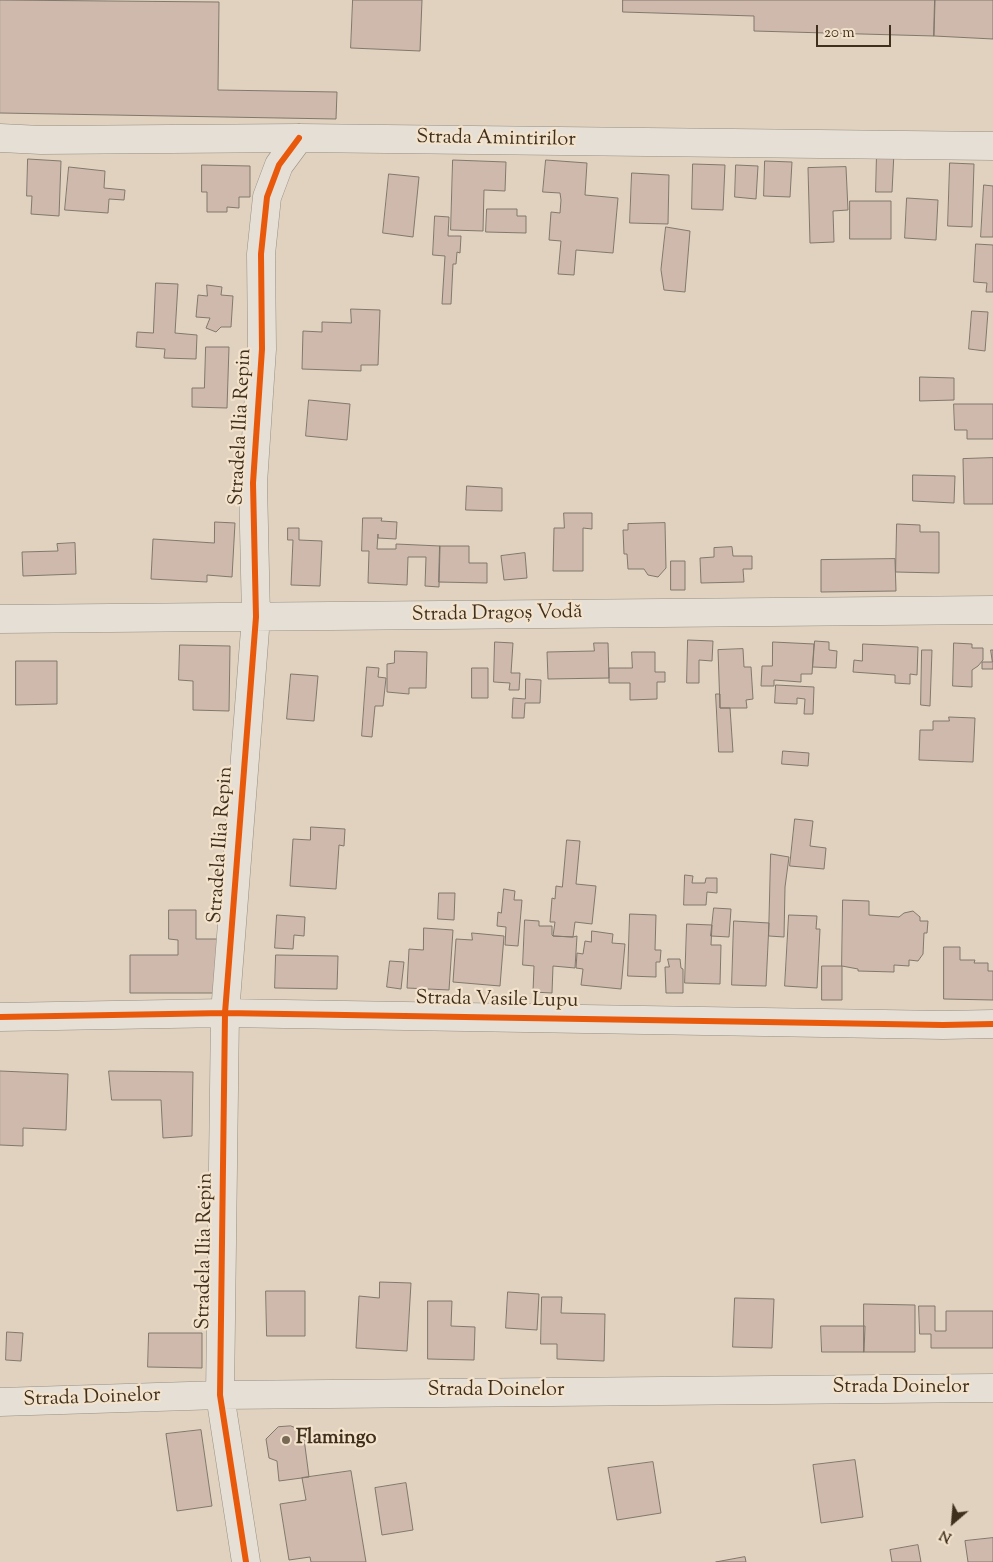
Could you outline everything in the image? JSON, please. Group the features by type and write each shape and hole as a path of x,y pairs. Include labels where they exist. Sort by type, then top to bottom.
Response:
{"street":[{"name":"Strada Amintirilor","path":"0,138 41,140 298,138 993,146"},
{"name":"Stradela Ilia Repin","path":"246,1562 220,1395 225,1013 256,617 253,482 262,349 261,254 267,197 279,165 298,138"},
{"name":"Strada Dragoș Vodă","path":"0,619 993,610"},
{"name":"Strada Vasile Lupu","path":"0,1017 225,1013 944,1025 993,1024"},
{"name":"Strada Doinelor","path":"0,1402 220,1395 993,1388"}],"building":[{"path":"0,0 219,2 218,90 337,92 336,119 0,113"},
{"path":"353,0 422,0 420,51 351,48"},
{"path":"623,0 935,0 934,36 754,31 754,16 623,12"},
{"path":"935,0 993,0 993,39 934,36"},
{"path":"877,151 894,152 892,192 876,192"},
{"path":"28,159 61,161 59,216 31,214 32,196 27,196"},
{"path":"453,160 506,162 505,191 484,190 483,231 451,230"},
{"path":"546,160 587,163 585,195 618,198 613,253 576,250 574,275 558,274 561,241 549,240 551,212 560,213 561,200 560,193 543,192"},
{"path":"765,161 792,162 790,197 764,196"},
{"path":"950,163 974,164 972,227 948,226"},
{"path":"693,164 725,165 723,210 692,209"},
{"path":"202,165 250,166 250,197 239,197 239,208 227,207 227,212 207,212 207,192 202,192"},
{"path":"736,165 758,166 756,199 735,197"},
{"path":"69,167 105,171 104,188 125,190 124,200 109,199 108,213 65,210"},
{"path":"846,167 848,210 833,211 834,242 810,243 808,168"},
{"path":"632,173 669,175 668,224 630,223"},
{"path":"389,174 419,177 413,237 383,233"},
{"path":"984,185 993,186 993,237 981,237"},
{"path":"907,198 938,200 936,240 905,238"},
{"path":"850,201 891,201 891,239 850,239"},
{"path":"487,209 517,209 517,216 526,216 526,233 486,232"},
{"path":"435,216 449,217 448,236 461,236 460,253 457,252 456,264 453,264 451,304 442,304 445,256 433,255"},
{"path":"666,227 690,231 685,292 664,290 661,270"},
{"path":"976,244 993,245 993,292 986,292 987,283 974,282"},
{"path":"156,283 178,284 175,333 197,335 196,359 164,358 165,349 136,347 137,332 153,333"},
{"path":"207,285 222,287 221,295 233,296 231,327 221,327 216,332 206,328 210,318 196,317 198,295 207,296"},
{"path":"351,309 380,310 378,365 361,365 361,371 302,369 303,331 322,332 322,322 351,323"},
{"path":"972,311 988,312 985,351 969,349"},
{"path":"206,347 229,347 227,408 192,407 192,388 204,388"},
{"path":"920,377 954,378 954,400 920,401"},
{"path":"309,400 350,404 347,440 306,436"},
{"path":"954,404 993,404 993,439 967,439 967,430 955,430"},
{"path":"993,458 993,504 964,504 963,459"},
{"path":"913,475 955,476 954,503 913,501"},
{"path":"467,486 502,488 502,511 466,510"},
{"path":"564,513 592,513 592,529 583,528 583,571 553,571 554,528 564,528"},
{"path":"363,518 382,518 381,521 397,522 396,539 378,538 378,534 377,549 396,549 396,544 440,546 439,587 425,586 426,557 408,557 407,585 368,583 369,551 362,551"},
{"path":"215,522 235,523 232,577 207,575 207,582 151,579 153,539 214,543"},
{"path":"665,523 666,568 658,577 648,575 644,569 628,569 627,554 624,554 623,530 628,530 628,524"},
{"path":"897,524 920,525 920,532 939,532 939,573 896,572"},
{"path":"288,528 299,528 299,540 322,541 320,586 291,585 293,540 288,540"},
{"path":"75,543 76,574 23,576 22,552 58,551 57,544"},
{"path":"440,546 469,546 469,563 487,563 487,583 439,582"},
{"path":"732,547 733,556 752,556 752,569 743,569 744,582 701,583 700,558 714,557 714,548"},
{"path":"525,553 527,578 504,580 501,556"},
{"path":"895,559 896,591 821,592 821,560"},
{"path":"671,561 685,561 685,590 671,590"},
{"path":"688,640 713,641 712,661 699,660 699,683 687,683"},
{"path":"815,641 829,642 829,650 837,651 836,668 813,667"},
{"path":"495,642 513,643 511,673 520,673 519,690 509,690 510,683 494,682"},
{"path":"773,642 814,644 812,674 801,674 801,682 774,680 774,686 761,686 762,666 772,666"},
{"path":"594,643 608,643 609,678 548,679 547,652 594,651"},
{"path":"954,643 972,644 972,648 983,648 983,660 972,670 972,687 953,686"},
{"path":"863,644 918,647 917,675 910,674 910,684 895,683 895,675 853,672 854,660 862,661"},
{"path":"180,645 230,646 229,711 193,710 193,681 179,680"},
{"path":"743,649 744,667 751,667 753,699 746,700 747,708 720,708 718,650"},
{"path":"922,650 932,650 930,706 921,705"},
{"path":"991,650 993,650 993,669 982,669 982,662 992,662"},
{"path":"395,651 427,652 426,688 409,688 409,694 387,692 387,664 394,663"},
{"path":"632,652 655,652 655,672 665,672 665,682 657,682 657,699 630,700 630,683 609,683 609,668 632,668"},
{"path":"16,661 57,661 57,704 16,705"},
{"path":"367,667 379,668 378,677 386,678 383,706 375,706 372,737 362,736"},
{"path":"472,668 488,668 488,698 472,698"},
{"path":"291,674 318,676 314,721 287,719"},
{"path":"526,679 541,680 540,703 525,703 524,718 512,718 513,698 525,699"},
{"path":"776,685 814,687 813,714 804,714 805,699 797,698 797,704 775,703"},
{"path":"716,694 720,694 720,708 730,708 733,752 719,752"},
{"path":"949,717 975,718 973,762 919,760 920,730 933,730 933,721 949,721"},
{"path":"783,751 809,753 808,766 782,764"},
{"path":"795,819 813,821 810,846 826,848 824,869 790,866"},
{"path":"311,827 345,829 344,846 339,845 336,889 290,886 293,839 310,840"},
{"path":"567,840 580,841 576,884 596,886 592,924 575,922 573,937 553,936 555,922 550,922 552,898 555,899 556,886 562,887"},
{"path":"771,854 789,857 785,887 784,937 769,936"},
{"path":"685,875 693,876 692,883 705,883 706,878 717,878 717,893 707,892 706,905 684,905"},
{"path":"504,889 515,891 514,900 522,900 518,946 505,945 506,927 497,926 498,912 501,913"},
{"path":"439,893 455,893 454,920 438,919"},
{"path":"843,900 869,901 869,915 899,917 904,913 913,911 920,917 920,921 928,921 927,933 924,933 923,954 918,961 909,960 909,966 894,965 894,972 858,971 858,969 842,966"},
{"path":"714,908 731,909 729,937 711,936"},
{"path":"169,910 196,910 196,939 219,939 218,993 130,993 130,955 178,955 178,940 169,939"},
{"path":"630,914 656,915 655,950 661,950 660,962 656,962 656,977 628,976"},
{"path":"277,915 305,917 304,936 294,935 293,949 275,948"},
{"path":"789,915 817,916 816,929 820,929 817,988 785,986"},
{"path":"525,920 539,921 539,926 552,926 553,936 577,936 575,968 553,966 552,993 533,992 534,966 523,965"},
{"path":"734,921 769,923 766,986 732,985"},
{"path":"687,924 712,925 711,945 721,945 720,984 685,983"},
{"path":"424,928 453,930 449,990 407,988 409,949 423,950"},
{"path":"592,931 613,934 612,943 625,944 621,989 581,985 583,969 576,968 577,953 583,954 585,941 591,942"},
{"path":"472,933 504,936 500,986 453,982 456,939 472,940"},
{"path":"944,947 960,947 960,960 975,960 974,963 988,963 988,971 993,971 993,1000 944,999"},
{"path":"276,955 338,956 337,989 275,988"},
{"path":"668,959 680,959 681,968 683,969 683,993 666,993 665,967 669,967"},
{"path":"390,961 404,962 401,989 387,987"},
{"path":"822,966 842,966 842,1000 822,1000"},
{"path":"0,1071 68,1074 66,1130 23,1128 23,1146 0,1145"},
{"path":"109,1071 193,1072 192,1136 163,1138 161,1100 112,1100"},
{"path":"380,1282 411,1283 407,1351 356,1348 359,1296 379,1298"},
{"path":"266,1291 305,1291 305,1336 267,1336"},
{"path":"508,1292 539,1294 537,1330 506,1328"},
{"path":"542,1297 562,1297 561,1313 605,1314 604,1361 557,1359 557,1344 541,1344"},
{"path":"735,1298 774,1299 772,1348 733,1347"},
{"path":"428,1301 452,1301 451,1326 475,1327 474,1360 428,1359"},
{"path":"864,1304 915,1305 915,1352 864,1352"},
{"path":"919,1306 935,1306 935,1331 946,1331 946,1311 993,1311 993,1348 931,1348 931,1334 920,1334"},
{"path":"821,1326 865,1326 864,1352 822,1352"},
{"path":"7,1332 23,1333 21,1361 6,1360"},
{"path":"149,1333 202,1333 202,1368 148,1367"},
{"path":"291,1426 303,1431 309,1477 279,1481 277,1461 269,1458 266,1439 278,1427"},
{"path":"201,1430 212,1506 177,1511 166,1434"},
{"path":"855,1460 863,1517 821,1523 813,1465"},
{"path":"653,1462 661,1513 617,1520 608,1468"},
{"path":"351,1471 366,1562 311,1562 310,1557 289,1560 280,1504 306,1500 302,1478"},
{"path":"406,1483 413,1530 382,1535 375,1488"},
{"path":"993,1538 993,1562 968,1562 965,1541"},
{"path":"918,1545 921,1562 892,1562 890,1550"},
{"path":"745,1557 746,1562 716,1562"}],"cycle path":[{"path":"246,1562 220,1395 225,1013 256,617 253,483 262,349 261,254 267,197 279,165 299,138"},
{"path":"0,1017 225,1013 943,1025 993,1024"}],"place":[{"name":"Flamingo","path":"286,1440"}]}
